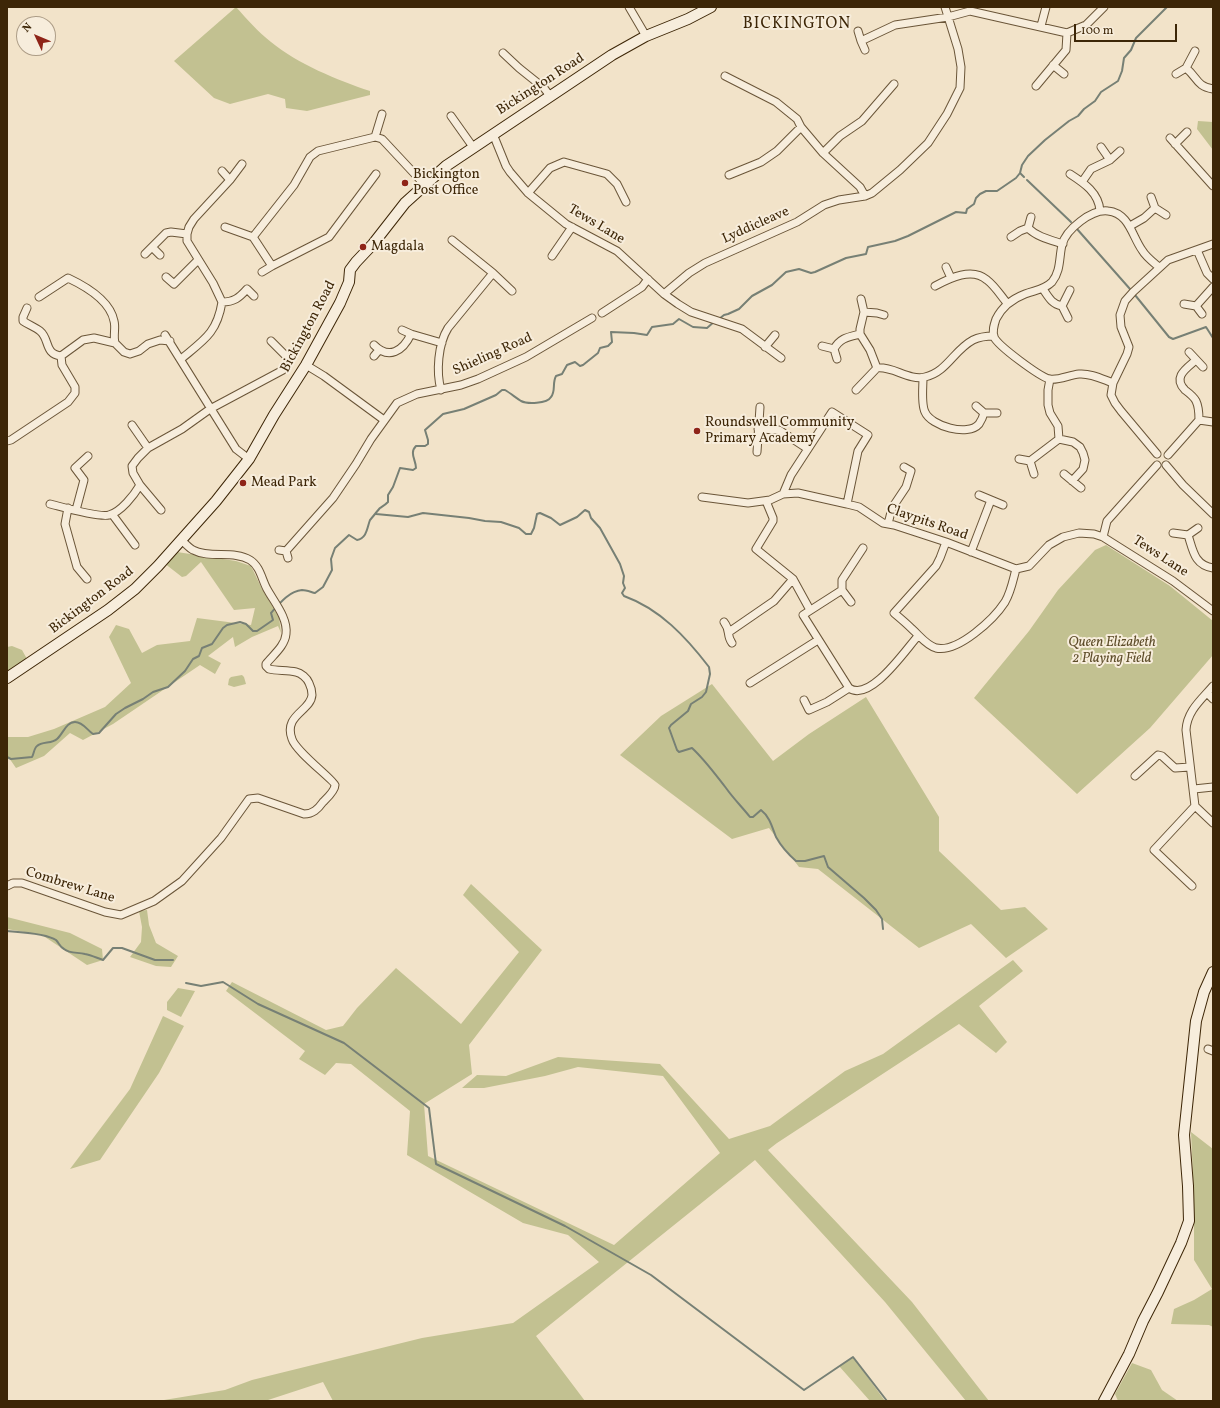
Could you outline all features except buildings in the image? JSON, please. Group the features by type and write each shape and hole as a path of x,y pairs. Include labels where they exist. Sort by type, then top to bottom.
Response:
{"main road":[{"name":"Bickington Road","path":"7,678 124,598 144,580 216,501 249,459 274,415 306,365 340,303 349,282 350,270 405,204 424,184 473,147 612,54 646,36 688,19 711,7"},
{"path":"1104,1401 1158,1292 1189,1221 1184,1135 1196,1021 1204,992 1213,972"}],"street":[{"path":"629,7 646,36"},
{"name":"Lyddicleave","path":"664,294 705,262 797,222 824,206 839,200 865,196 872,193 900,170 928,143 947,114 960,88 961,67 958,50 945,7"},
{"path":"1042,26 1046,7"},
{"path":"861,41 896,25 948,17 970,11 1042,26 1067,33 1086,25 1104,7"},
{"path":"858,31 864,50"},
{"path":"1036,86 1066,50 1067,33"},
{"path":"1176,74 1186,68 1195,50"},
{"path":"503,53 544,88 550,96"},
{"path":"1053,65 1064,74"},
{"path":"1186,68 1194,74 1202,86 1213,90"},
{"path":"725,76 776,102 796,119 801,127 824,153 860,187 865,196"},
{"path":"824,153 840,136 862,121 894,84"},
{"path":"375,137 382,114"},
{"path":"451,116 473,147"},
{"path":"729,175 761,162 777,151 801,127"},
{"path":"1175,144 1187,132"},
{"name":"Tews Lane","path":"492,134 506,166 528,193 566,224 617,251 664,294 678,304 691,312 742,329 781,358"},
{"path":"253,237 294,185 310,157 318,152 375,137 382,139 424,184"},
{"path":"1170,138 1213,186"},
{"path":"1101,147 1110,160"},
{"path":"1082,182 1091,169 1110,160 1120,151"},
{"path":"528,193 550,168 564,162 607,174 618,184 626,202"},
{"path":"181,359 205,338 215,326 220,316 222,302 213,282 187,241 189,227 194,219 230,180 242,164"},
{"path":"222,171 230,180"},
{"path":"262,272 329,237 376,174"},
{"path":"1070,174 1082,182 1097,198 1100,205 1100,211"},
{"path":"1150,197 1155,208 1166,215"},
{"path":"1130,226 1144,218 1155,208"},
{"path":"1113,383 1092,376 1080,374 1050,379 1042,376 1001,346 994,336 993,326 997,317 1007,304 1025,294 1043,289 1052,281 1057,274 1062,244 1070,231 1090,214 1100,211 1109,211 1116,213 1123,218 1130,226 1142,252 1158,267"},
{"path":"1028,228 1031,217"},
{"path":"225,227 253,237 272,266"},
{"path":"552,256 572,227"},
{"path":"1028,228 1038,236 1062,244"},
{"path":"1011,237 1028,228"},
{"path":"146,254 166,233 187,234"},
{"path":"452,240 493,273 512,291"},
{"path":"1157,454 1115,403 1111,395 1113,383 1129,347 1120,321 1120,315 1125,301 1158,267 1177,256 1213,244"},
{"path":"152,247 160,255"},
{"path":"1197,250 1207,273 1213,279"},
{"path":"166,277 174,284 198,260"},
{"path":"946,267 951,278"},
{"path":"441,390 438,380 438,370 444,335 448,328 493,273"},
{"path":"935,286 951,278 972,274 986,279 1007,304"},
{"path":"39,297 68,278 90,290 106,305 114,318 115,328 113,337 115,343 124,352 130,354 139,351 148,344 160,340 170,341"},
{"path":"602,313 642,286 648,279"},
{"path":"1196,306 1213,286"},
{"path":"222,302 231,302 239,298 249,287 254,296"},
{"path":"1043,289 1049,299 1055,304 1062,306 1068,318"},
{"path":"1062,306 1070,290"},
{"path":"861,299 864,312 860,334 870,350 877,368"},
{"path":"1184,304 1196,306 1202,314"},
{"path":"27,308 23,321 40,330 45,336 47,346 56,356 61,356 84,340 94,338 115,343"},
{"path":"864,312 884,315"},
{"name":"Shieling Road","path":"284,553 333,498 384,420 397,403 417,394 441,390 478,379 526,357 592,318"},
{"path":"402,330 442,343"},
{"path":"374,356 377,347 385,353 393,353 399,350 407,342 411,334"},
{"path":"837,359 834,349 838,342 846,337 860,334"},
{"path":"165,335 236,449 249,459"},
{"path":"765,347 775,335"},
{"path":"856,390 877,368 884,367 907,376 923,378 937,373 973,340 984,336 994,336"},
{"path":"161,510 140,485 133,473 132,466 148,448 182,429 210,409 283,370 288,363 287,357 271,340"},
{"path":"822,346 834,349"},
{"path":"1189,352 1204,367"},
{"path":"7,441 11,440 68,402 75,393 75,387 62,365 61,356"},
{"path":"1196,360 1180,375 1180,382 1183,388 1196,400 1199,420"},
{"path":"306,365 324,376 384,420"},
{"path":"923,378 924,411 932,421 961,431 980,424 984,413"},
{"path":"1050,379 1048,405 1050,413 1058,426 1059,439"},
{"path":"976,406 984,413 997,413"},
{"path":"757,452 760,407"},
{"path":"783,494 791,475 832,412 868,436 858,451 847,504"},
{"path":"1199,420 1213,422"},
{"path":"1168,455 1199,420"},
{"path":"132,425 148,448"},
{"path":"758,429 779,430 808,449"},
{"path":"1019,459 1030,461 1059,439 1073,442 1080,447 1085,460 1083,469 1072,481"},
{"path":"1157,454 1162,452 1168,455"},
{"path":"1157,454 1155,459 1157,464"},
{"path":"1157,464 1160,466 1166,464 1169,461 1168,455"},
{"path":"76,510 84,480 75,468 88,456"},
{"path":"1030,461 1034,474"},
{"path":"1103,537 1107,522 1157,464"},
{"path":"1166,464 1198,501 1213,514"},
{"path":"888,524 892,508 906,488 911,471 904,467"},
{"path":"1064,474 1081,488"},
{"path":"50,504 103,516 112,514 133,496 140,485"},
{"name":"Claypits Road","path":"702,497 748,503 770,500 783,494 798,493 847,504 859,507 882,523 894,525 946,542 1016,570"},
{"path":"979,495 1003,505"},
{"path":"971,552 991,500"},
{"path":"766,501 773,521 756,549 793,579 810,610"},
{"path":"68,508 65,524 77,567 87,579"},
{"path":"112,514 135,545"},
{"path":"1173,533 1188,535 1198,528"},
{"name":"Tews Lane","path":"1016,570 1029,566 1049,545 1056,540 1071,534 1088,533 1103,537 1173,582 1213,612"},
{"path":"1188,535 1195,556 1201,564 1213,568"},
{"name":"Combrew Lane","path":"7,886 13,883 22,883 105,912 121,915 154,901 182,881 221,838 249,799 258,798 304,814 309,814 318,809 333,791 335,786 333,781 298,749 292,740 289,731 293,720 308,703 312,696 312,690 308,680 302,674 296,672 268,670 266,666 282,644 286,635 286,628 276,603 266,588 261,575 250,560 238,556 202,553 193,550 181,540"},
{"path":"946,542 936,566 894,613 914,630 918,636 935,647 942,648 954,646 977,632 986,624 1005,602 1016,570"},
{"path":"851,602 842,590 842,580 863,548"},
{"path":"728,632 774,601 793,579"},
{"path":"842,590 803,615 849,688 855,692 876,682 890,670 918,636"},
{"path":"724,622 727,627 728,637 732,643"},
{"path":"750,683 818,640"},
{"path":"1213,686 1191,710 1186,724 1195,806 1213,823"},
{"path":"804,700 809,710 827,702 849,688"},
{"path":"1207,693 1213,698"},
{"path":"1136,776 1158,755 1162,756 1175,768 1190,767"},
{"path":"1194,789 1213,787"},
{"path":"1192,886 1154,850 1195,806"}],"green space":[{"path":"236,7 262,34 282,50 318,71 370,91 370,95 307,111 286,108 285,99 268,94 230,104 214,98 174,61"},
{"path":"1198,121 1213,122 1213,150 1197,129"},
{"name":"Queen Elizabeth 2 Playing Field","path":"1106,545 1170,586 1213,621 1213,655 1150,728 1077,794 974,698 1029,631 1058,590 1095,550"},
{"path":"177,552 236,561 251,566 262,589 279,617 281,633 278,626 252,637 235,647 233,637 208,656 221,663 215,674 200,665 113,724 83,740 70,733 44,756 16,768 7,755 7,737 28,737 54,729 105,707 131,683 109,637 116,625 129,629 142,653 157,645 190,641 197,618 251,625 255,608 234,610 201,562 186,576 182,577 164,563"},
{"path":"12,646 22,650 27,659 7,675 7,647"},
{"path":"242,675 246,684 234,687 228,685 231,677"},
{"path":"712,684 773,761 809,734 866,697 939,817 939,851 1001,910 1025,907 1048,929 1006,958 971,924 919,948 818,869 799,867 769,828 732,839 620,755 661,716"},
{"path":"471,884 542,950 469,1045 472,1074 424,1104 428,1156 614,1245 720,1153 663,1076 578,1067 545,1076 484,1088 462,1088 477,1075 506,1076 558,1057 660,1064 729,1139 770,1126 845,1071 883,1054 1013,960 1023,971 979,1006 1007,1042 996,1053 959,1024 768,1150 912,1302 989,1401 966,1401 885,1302 755,1160 536,1336 585,1401 333,1401 323,1382 265,1401 158,1401 225,1390 252,1380 422,1338 513,1323 599,1262 568,1235 523,1223 407,1155 410,1111 351,1064 336,1063 325,1075 299,1059 305,1051 226,991 232,982 326,1030 343,1026 357,1008 396,968 461,1024 519,952 463,895"},
{"path":"147,910 149,925 156,943 178,956 171,967 156,966 130,957 141,942 142,927 139,911"},
{"path":"7,917 70,933 102,949 103,960 87,965 42,935 7,929"},
{"path":"178,988 195,991 181,1017 167,1010 167,1002"},
{"path":"163,1016 184,1026 159,1073 100,1160 70,1169 130,1089"},
{"path":"1191,1132 1213,1149 1213,1327 1209,1325 1171,1324 1174,1309 1194,1300 1212,1289 1194,1260 1194,1200"},
{"path":"853,1357 885,1401 870,1401 839,1366"},
{"path":"1132,1363 1151,1370 1162,1390 1178,1401 1118,1401 1115,1394"}],"waterway":[{"path":"719,319 724,315 739,309 752,296 772,285 786,272 799,269 811,273 815,272 846,258 866,254 868,247 895,241 908,236 956,212 966,213 967,209 974,204 976,198 980,194 986,191 997,191 1016,178 1028,156 1045,140 1069,121 1078,116 1084,109 1095,101 1101,92 1118,81 1122,71 1124,58 1131,50 1136,38 1167,7"},
{"path":"1020,173 1024,177"},
{"path":"1027,180 1071,222"},
{"path":"1077,229 1130,289"},
{"path":"1135,295 1169,337 1173,339 1206,327 1213,338"},
{"path":"7,757 11,759 32,757 35,748 39,744 55,741 69,724 75,722 85,726 93,734 99,733 116,714 153,692 168,687 185,671 193,659 199,656 202,648 212,644 223,628 227,625 240,622 246,624 253,631 257,631 273,620 271,613 289,595 302,590 315,593 323,587 332,570 331,559 335,548 349,535 357,540 365,535 370,520 380,508 388,502 388,495 393,487 400,468 413,470 416,468 413,451 416,446 425,446 428,444 425,430 443,414 464,409 496,395 502,390 505,390 524,402 537,403 545,401 552,395 556,376 562,374 567,365 575,362 580,366 583,365 598,353 600,348 608,346 612,342 611,332 647,335 652,327 673,324 679,319 693,327 707,328 715,321"},
{"path":"376,514 408,517 423,513 501,522 519,528 526,534 531,534 537,514 540,513 551,518 560,525 577,517 585,510 589,512 591,518 600,528 620,564 624,576 623,583 625,588 622,593 624,596 649,608 661,616 691,645 709,667 710,674 706,692 702,697 691,704 688,711 669,728 677,750 679,752 692,748 706,762 750,817 753,817 761,810 767,816 778,840 796,861 805,861 824,856 828,867 876,910 882,919 883,929"},
{"path":"7,931 46,936 56,940 66,951 87,954 103,960 113,948 122,948 155,960 173,960"},
{"path":"186,983 201,986 223,982 258,1004 344,1043 429,1108 436,1164 565,1226 651,1275 804,1390 853,1357 887,1401"}],"place":[{"name":"Bickington Post Office","path":"405,183"},
{"name":"Magdala","path":"363,247"},
{"name":"Roundswell Community Primary Academy","path":"697,431"},
{"name":"Mead Park","path":"243,483"}],"district":[{"name":"BICKINGTON","path":"797,25"}]}
